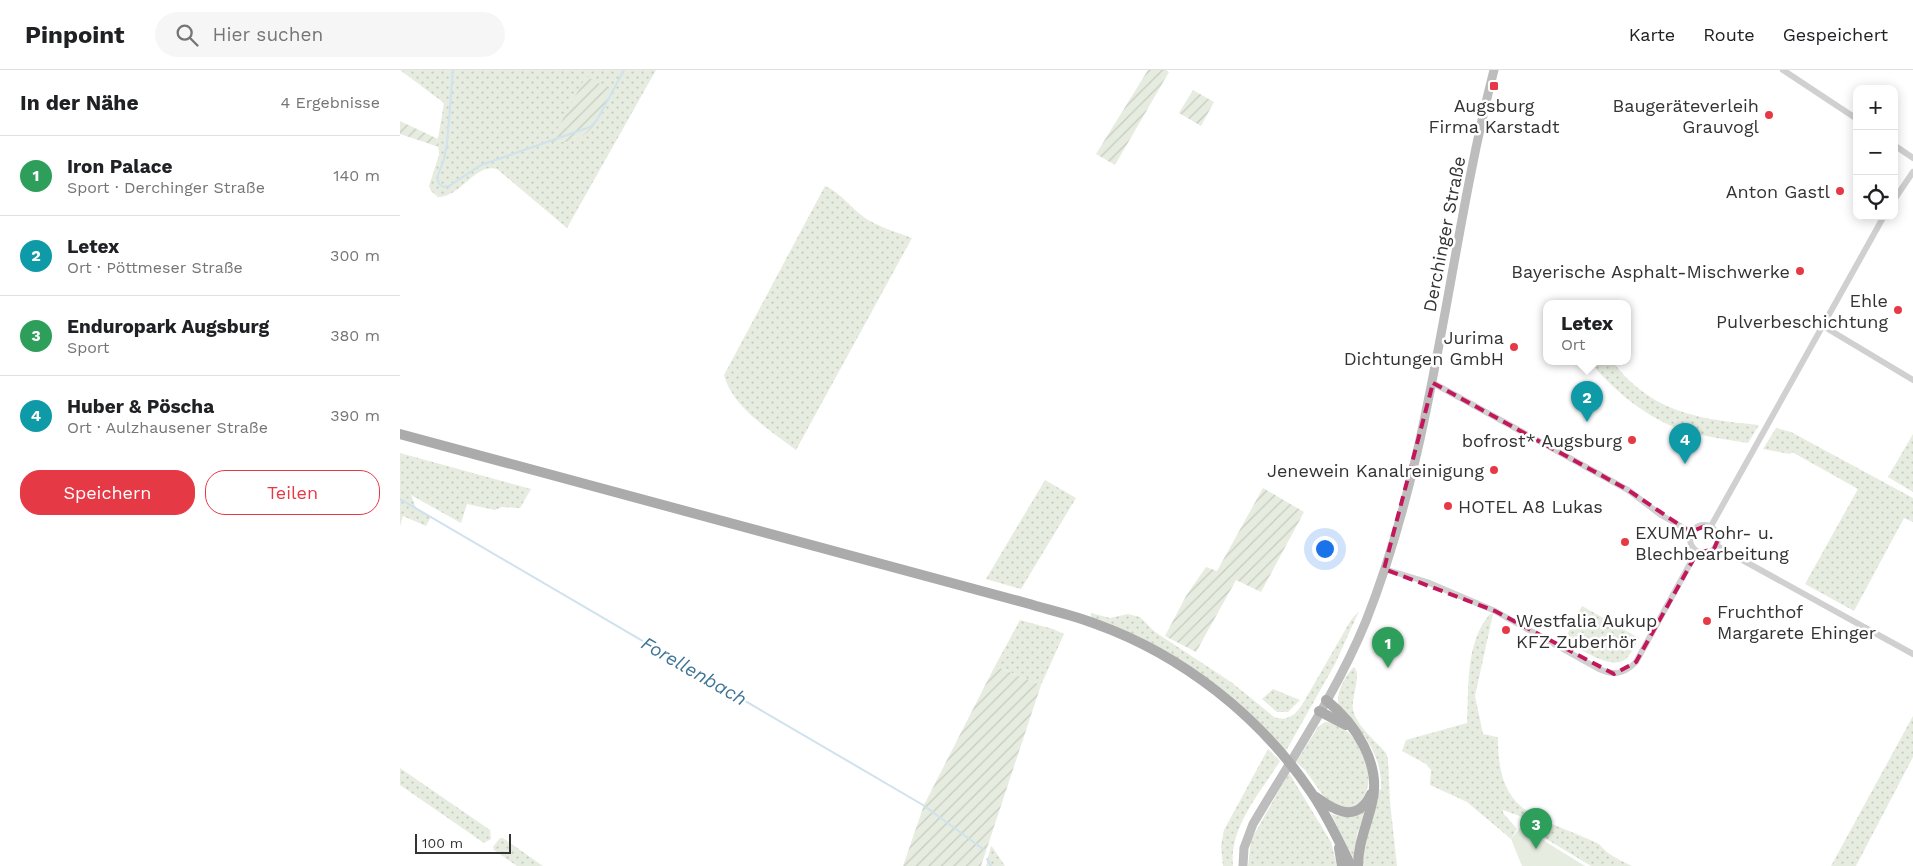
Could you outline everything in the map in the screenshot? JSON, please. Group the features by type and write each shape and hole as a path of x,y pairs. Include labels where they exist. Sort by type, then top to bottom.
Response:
{"main road":[{"name":"Derchinger Straße","path":"1243,866 1246,840 1333,688 1364,625 1384,569 1423,431 1434,383 1464,211 1494,70"},
{"path":"400,434 1026,603 1096,624 1143,644 1226,698 1273,742 1313,794 1351,866"},
{"path":"1326,700 1351,728 1368,753 1372,765 1372,803 1358,848 1358,866"},
{"path":"1319,711 1351,728"},
{"path":"1313,794 1334,810 1346,812 1363,806 1373,788"},
{"path":"1337,837 1342,866"}],"street":[{"path":"1783,70 1853,117"},
{"path":"1898,148 1913,158"},
{"path":"1898,194 1913,172"},
{"path":"1711,526 1882,220"},
{"path":"1823,326 1913,380"},
{"path":"1434,383 1628,490 1661,515 1691,532"},
{"path":"1691,532 1700,525 1711,526 1718,532 1717,546"},
{"path":"1691,532 1692,545 1697,551 1706,553 1717,546"},
{"path":"1717,546 1913,654"},
{"path":"1384,569 1427,582 1496,610 1597,668 1614,674 1625,671 1636,662 1697,551"}],"highlighted area":[{"path":"1433,383 1628,490 1690,532 1708,525 1719,537 1714,549 1697,553 1636,662 1614,674 1495,611 1384,569"}],"shaded area":[{"path":"400,70 656,70 567,228 497,169 489,168 481,171 446,196 438,197 431,191 429,186 439,155 438,139 444,103","holes":["596,122 593,127 580,137 557,142"]},
{"path":"1148,70 1166,70 1169,72 1115,165 1096,154"},
{"path":"586,76 612,91 603,112 590,130 583,136 563,142 551,141"},
{"path":"1193,90 1214,102 1201,126 1179,113"},
{"path":"400,121 438,139 439,147 400,134"},
{"path":"825,186 836,192 865,218 882,227 912,238 796,450 744,408 735,398 724,375"},
{"path":"1592,365 1616,365 1643,392 1660,403 1696,416 1759,425 1748,443 1691,433 1676,428 1648,413 1622,395"},
{"path":"1776,428 1791,432 1913,498 1913,522 1904,518 1854,611 1805,584 1858,489 1792,452 1790,454 1763,449"},
{"path":"1913,434 1913,492 1888,477"},
{"path":"400,453 531,489 520,508 502,507 495,510 467,504 461,523 411,495 416,508 431,517 426,526 403,516 400,526"},
{"path":"1045,480 1076,498 1021,589 986,579"},
{"path":"1263,488 1304,512 1261,592 1236,580 1196,652 1165,636 1186,596 1206,567 1217,571"},
{"path":"1582,606 1639,638 1626,659 1620,662 1604,660 1586,653 1564,640"},
{"path":"1359,611 1335,664 1286,751 1244,709 1197,672 1172,655 1146,641 1091,617 1091,613 1110,618 1128,614 1140,617 1155,632 1231,682 1274,717 1283,719 1293,715 1302,705 1351,620"},
{"path":"1490,614 1493,614 1475,696 1483,734 1497,737 1498,739 1500,765 1505,784 1514,799 1525,810 1597,843 1611,855 1632,866 1591,866 1543,837 1520,816 1503,810 1503,813 1517,829 1511,839 1467,802 1430,785 1431,770 1426,764 1402,751 1406,740 1467,723 1472,652 1482,625"},
{"path":"1020,620 1064,634 1041,685 995,666"},
{"path":"995,666 1041,685 981,866 903,866 924,805"},
{"path":"1354,667 1357,675 1353,704 1355,715 1362,727 1386,753 1388,759 1390,802 1397,866 1362,866 1361,859 1379,789 1381,790 1381,777 1369,743 1339,705 1338,700 1342,684"},
{"path":"1273,689 1300,700 1288,712 1277,712 1262,699"},
{"path":"1913,716 1913,757 1856,866 1831,866"},
{"path":"1325,722 1339,725 1350,734 1360,747 1366,761 1369,776 1367,790 1360,802 1347,809 1327,801 1305,770 1296,762 1318,727"},
{"path":"1268,749 1280,761 1241,824 1233,852 1233,866 1223,866 1221,846 1224,830"},
{"path":"400,768 490,830 491,839 484,843 400,785"},
{"path":"1289,773 1331,842 1337,866 1248,866 1251,840"},
{"path":"1368,806 1357,834 1354,860 1331,814 1350,815"},
{"path":"1523,824 1546,842 1585,866 1522,866 1511,839"},
{"path":"500,838 503,838 543,866 517,866 494,850 493,847"},
{"path":"991,846 993,848 1005,866 986,866"}],"waterway":[{"path":"453,70 447,144 437,178 439,184 444,187 449,186 481,165 590,127 597,120 624,70"},
{"name":"Forellenbach","path":"400,499 923,805 983,849"},
{"name":"Forellenbach","path":"987,859 991,866"}],"place":[{"name":"Augsburg Firma Karstadt","path":"1494,86"},
{"name":"Baugeräteverleih Grauvogl","path":"1769,115"},
{"name":"Anton Gastl","path":"1840,191"},
{"name":"Bayerische Asphalt-Mischwerke","path":"1800,271"},
{"name":"Ehle Pulverbeschichtung","path":"1898,310"},
{"name":"Jurima Dichtungen GmbH","path":"1514,347"},
{"name":"Letex","path":"1587,422"},
{"name":"bofrost* Augsburg","path":"1632,440"},
{"name":"Huber & Pöscha","path":"1685,464"},
{"name":"Jenewein Kanalreinigung","path":"1494,470"},
{"name":"HOTEL A8 Lukas","path":"1448,506"},
{"name":"EXUMA Rohr- u. Blechbearbeitung","path":"1625,542"},
{"name":"Fruchthof Margarete Ehinger","path":"1707,621"},
{"name":"Westfalia Aukup KFZ Zuberhör","path":"1506,630"},
{"name":"Iron Palace","path":"1388,668"},
{"name":"Enduropark Augsburg","path":"1536,849"}]}
